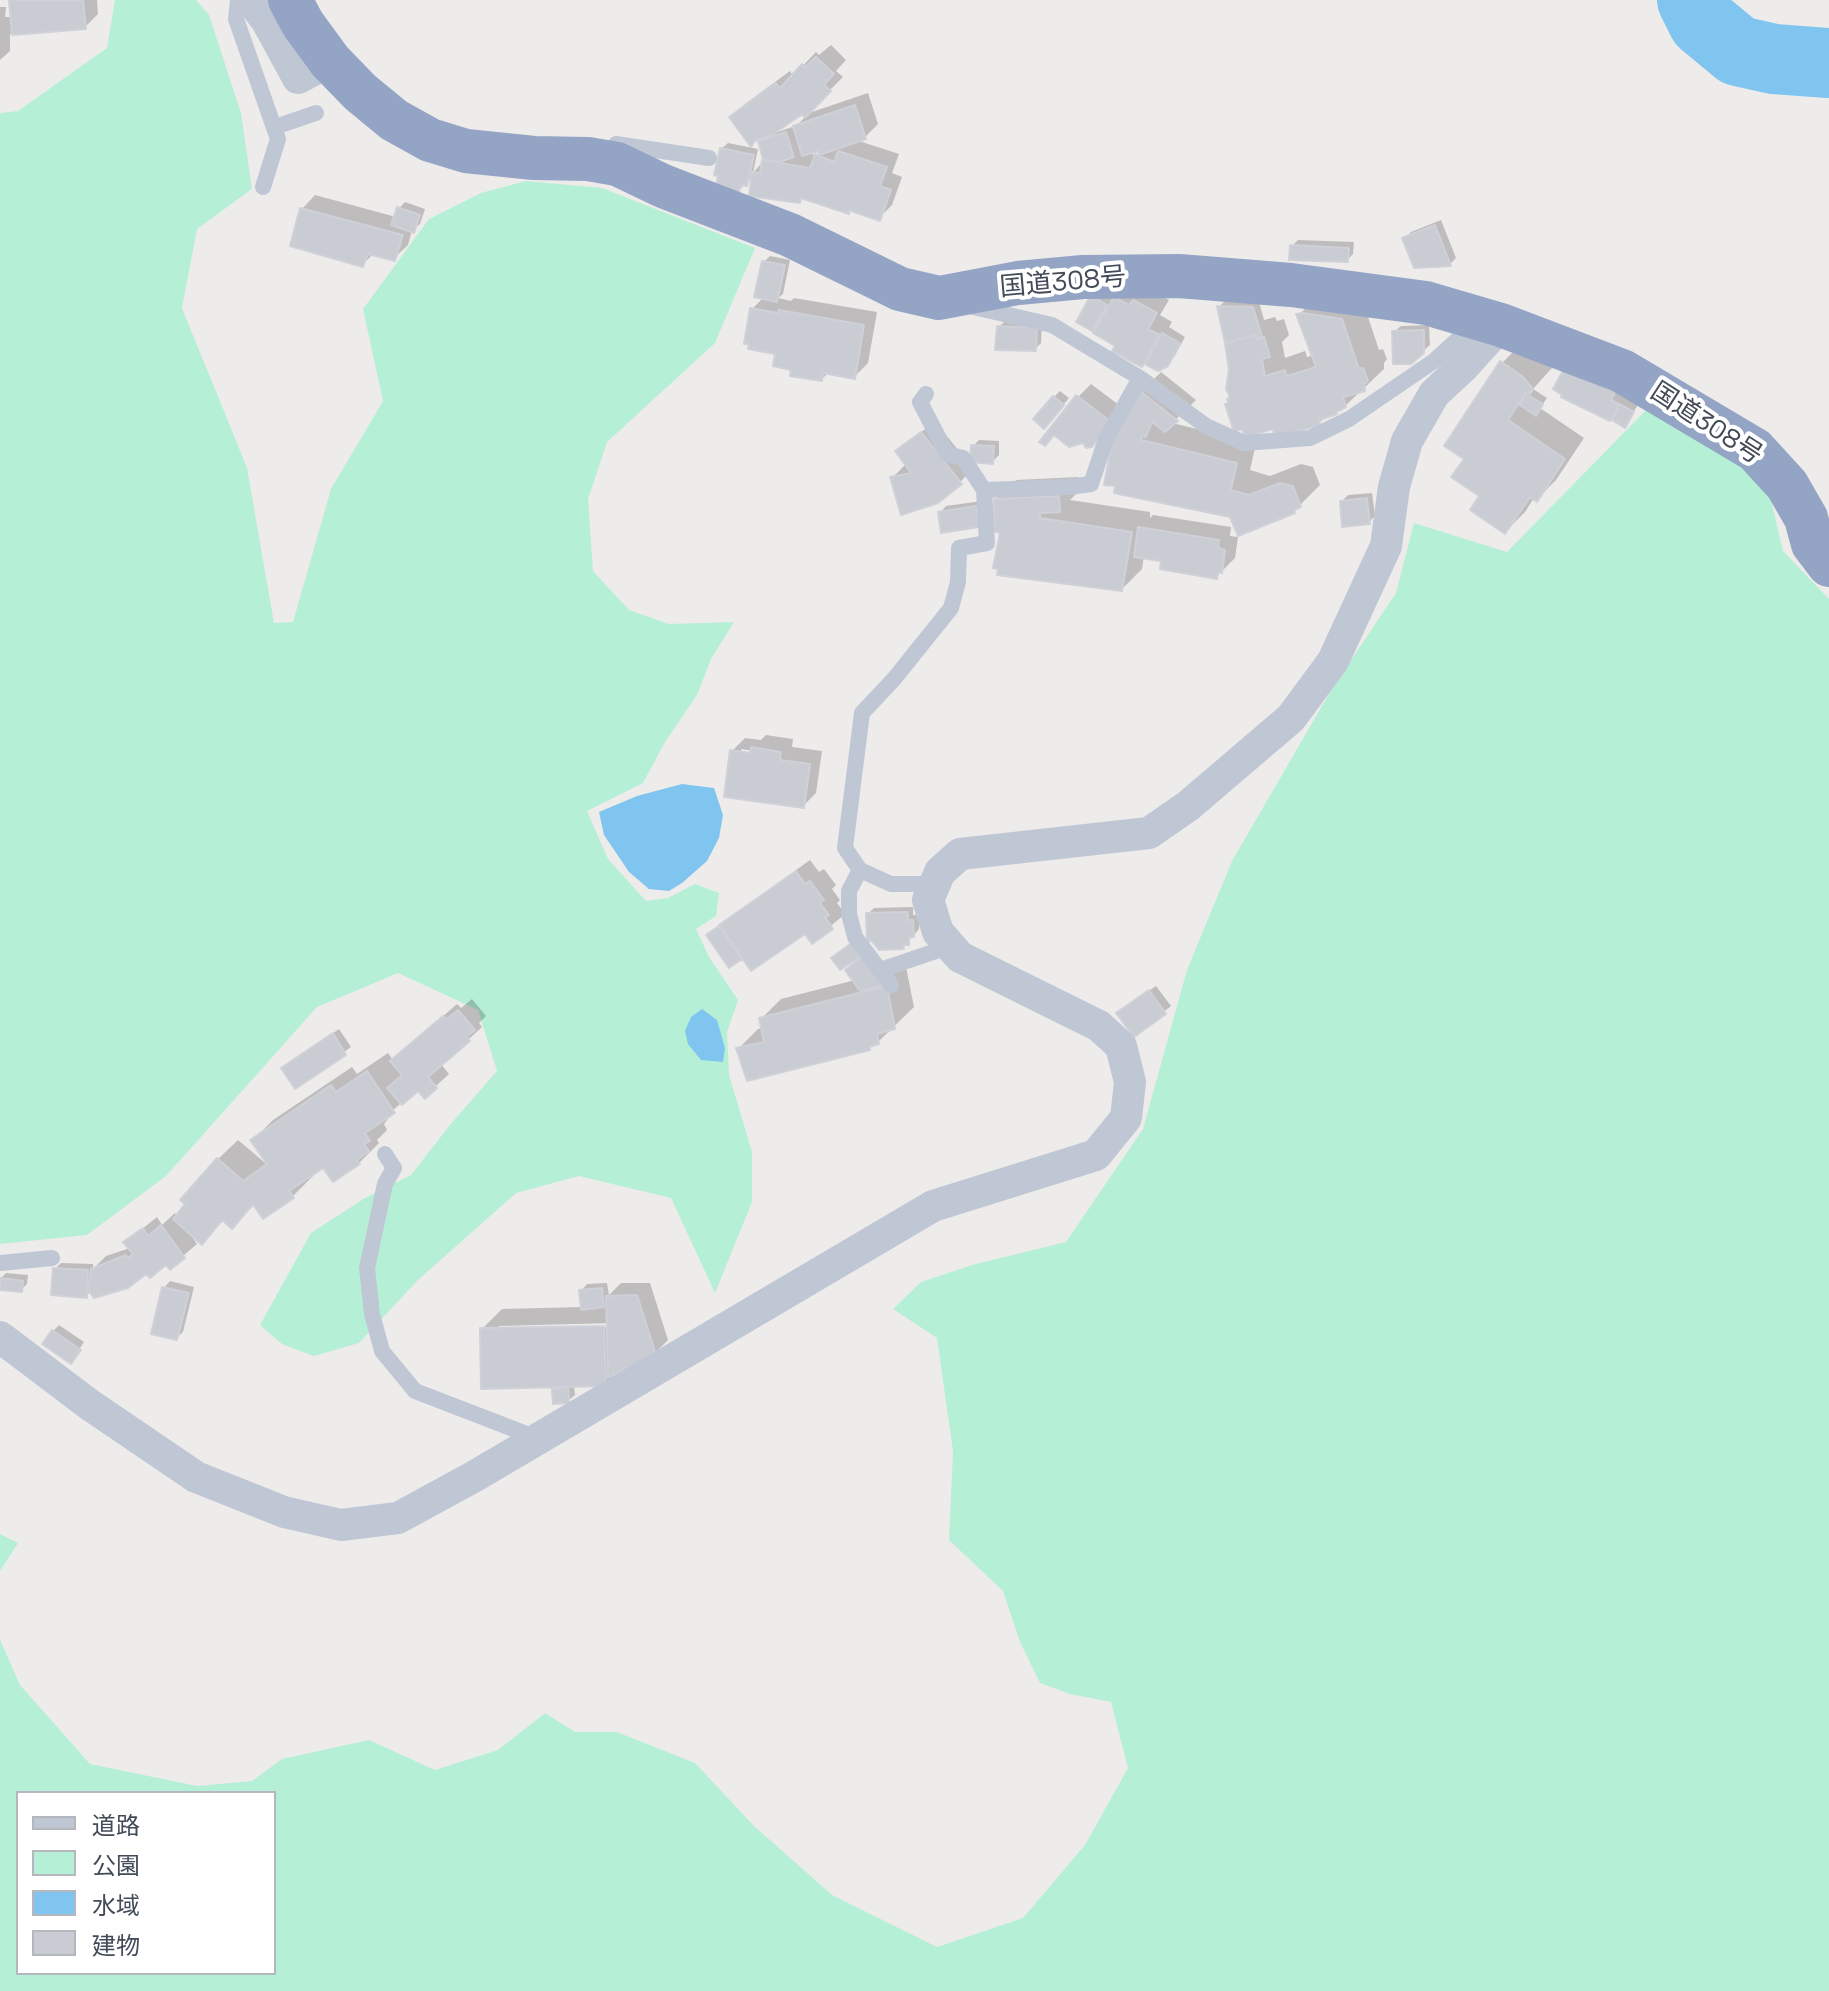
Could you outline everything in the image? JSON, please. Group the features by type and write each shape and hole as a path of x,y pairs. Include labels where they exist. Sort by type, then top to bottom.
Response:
{"highway":[{"name":"国道308号","path":"290,0 330,61 360,92 394,120 430,140 466,151 617,164 663,186 790,235 900,289 939,298 1018,283 1083,277 1179,276 1381,296 1426,303 1491,322 1622,371 1755,450 1787,485 1806,518 1813,544 1829,565"}],"street":[{"path":"251,0 267,21 298,78 330,61"},
{"path":"0,1337 90,1405 196,1477 284,1512 341,1525 398,1518 933,1206 1096,1155 1126,1118 1130,1082 1121,1046 1099,1026 960,957 938,932 928,900 940,872 960,854 1149,833 1188,806 1291,718 1333,661 1386,546 1394,487 1407,441 1434,394 1464,366 1491,322"}],"lane":[{"path":"238,0 236,19 278,139 263,187"},
{"path":"275,127 316,113"},
{"path":"580,159 602,142 709,158"},
{"path":"953,297 970,307 1052,325 1140,378 1206,426 1244,443 1310,438 1349,419 1491,322"},
{"path":"984,490 1091,484 1106,439 1140,378"},
{"path":"926,394 920,402 947,454 963,458 984,490 987,543 959,548 958,582 951,608 894,679 862,713 845,848 860,870 891,884 935,884"},
{"path":"860,870 849,891 849,914 855,937 891,985"},
{"path":"880,970 951,946"},
{"path":"385,1154 394,1168 385,1184 367,1268 372,1314 382,1351 415,1391 538,1439"},
{"path":"0,1263 52,1258"}],"green space":[{"path":"115,0 196,0 209,15 241,113 252,189 197,229 182,308 247,468 274,623 293,622 331,489 383,401 363,309 429,219 481,193 526,181 602,188 755,248 715,343 607,442 588,499 593,571 629,610 669,624 734,622 711,659 697,695 665,742 643,783 587,811 608,859 646,901 668,898 695,884 719,893 716,916 696,929 709,957 738,1000 727,1032 729,1075 752,1152 752,1202 715,1293 671,1198 579,1176 516,1193 418,1280 359,1343 314,1356 282,1344 260,1325 311,1233 365,1198 411,1175 497,1071 478,1010 398,973 317,1007 166,1176 87,1235 0,1244 0,113 18,111 107,48"},
{"path":"1651,405 1740,464 1771,500 1783,551 1829,599 1829,1991 0,1991 0,1640 20,1685 90,1764 197,1786 252,1781 282,1759 369,1740 435,1770 498,1750 545,1713 575,1732 617,1732 695,1763 754,1826 832,1895 937,1947 1023,1918 1085,1845 1128,1768 1111,1702 1070,1694 1040,1683 1020,1642 1003,1591 949,1540 953,1451 937,1338 893,1309 921,1282 972,1265 1066,1242 1143,1129 1187,970 1232,861 1333,687 1396,593 1414,523 1507,552"},
{"path":"0,1534 18,1543 0,1571"}],"water":[{"path":"682,784 714,788 723,815 719,838 707,861 682,883 669,891 649,889 629,872 604,835 599,812 637,796"},
{"path":"702,1009 717,1020 725,1048 723,1062 701,1060 688,1044 685,1031 691,1017"}],"building":[{"path":"9,0 83,0 86,29 12,35"},
{"path":"816,57 834,74 824,85 831,91 806,117 801,115 772,135 755,141 751,147 729,117 776,83 780,88 802,64 805,67"},
{"path":"855,105 866,139 819,155 818,151 802,156 793,126"},
{"path":"786,132 794,157 779,162 763,159 758,141"},
{"path":"720,148 754,155 747,186 741,185 739,192 716,188 718,176 714,175"},
{"path":"838,151 887,167 880,186 891,190 880,221 801,198 800,203 749,196 752,172 760,173 762,160 810,168 815,154 834,162"},
{"path":"397,207 420,215 414,233 391,225"},
{"path":"300,208 403,235 395,261 368,254 363,267 290,246"},
{"path":"1435,225 1451,266 1414,268 1402,238"},
{"path":"1290,245 1349,248 1348,262 1289,260"},
{"path":"762,261 785,265 777,302 754,297"},
{"path":"1091,295 1107,305 1092,331 1076,322"},
{"path":"1114,297 1129,305 1133,300 1157,313 1148,329 1160,335 1142,367 1112,351 1115,346 1093,333"},
{"path":"1217,306 1253,307 1262,337 1257,339 1256,335 1225,343"},
{"path":"750,308 864,325 855,379 823,373 822,381 790,376 791,370 773,366 775,354 748,349 749,344 744,344"},
{"path":"1296,314 1342,319 1359,369 1363,368 1368,381 1364,384 1365,391 1343,397 1346,407 1337,414 1319,420 1320,425 1275,437 1273,429 1245,437 1242,429 1234,432 1225,404 1230,397 1226,389 1229,369 1225,344 1255,335 1257,340 1264,337 1270,357 1262,359 1265,376 1285,370 1287,376 1316,367"},
{"path":"997,326 1037,328 1036,351 995,350"},
{"path":"1424,330 1424,353 1411,364 1393,364 1392,331"},
{"path":"1162,333 1180,343 1168,366 1158,371 1145,364"},
{"path":"1500,361 1522,376 1533,389 1530,394 1527,391 1508,420 1565,459 1537,502 1530,497 1505,534 1470,510 1479,496 1451,477 1464,459 1444,446"},
{"path":"1564,369 1573,369 1615,392 1611,400 1619,404 1610,421 1561,397 1553,389"},
{"path":"1140,391 1178,421 1165,432 1152,422 1146,437 1142,436 1141,440 1237,463 1231,490 1249,495 1280,483 1293,486 1301,507 1294,510 1295,513 1238,536 1230,517 1114,493 1115,486 1104,485 1112,443"},
{"path":"1526,394 1543,404 1536,416 1520,405"},
{"path":"1076,395 1111,422 1092,447 1086,448 1083,443 1069,447 1054,435 1045,446 1039,442"},
{"path":"1053,396 1064,405 1044,429 1033,419"},
{"path":"1620,404 1634,412 1625,428 1612,420"},
{"path":"921,432 962,484 938,503 901,515 890,477 911,473 895,451"},
{"path":"971,445 994,446 993,464 970,462"},
{"path":"1059,496 1060,512 1040,513 1040,518 1132,532 1122,591 997,575 998,569 993,568 1000,533 994,531 994,499"},
{"path":"1367,498 1370,524 1342,527 1340,501"},
{"path":"976,506 979,527 941,533 938,512"},
{"path":"1138,527 1219,540 1218,548 1225,550 1222,573 1218,572 1217,579 1160,569 1161,561 1134,557"},
{"path":"751,747 781,752 780,760 810,764 804,808 724,797 730,750 750,753"},
{"path":"796,871 805,884 810,881 824,900 820,903 829,915 825,917 833,929 812,944 805,934 751,971 719,925"},
{"path":"908,912 908,920 913,920 914,937 909,937 909,945 903,945 904,949 879,950 872,941 867,941 866,913"},
{"path":"719,926 742,959 729,968 706,935"},
{"path":"853,942 862,955 840,970 831,958"},
{"path":"863,956 884,985 860,991 845,970"},
{"path":"887,986 895,1029 877,1034 879,1044 869,1047 870,1050 747,1081 736,1048 764,1042 759,1018"},
{"path":"1149,990 1166,1014 1134,1037 1116,1013"},
{"path":"458,1010 475,1030 466,1037 470,1041 428,1077 437,1088 425,1099 418,1091 402,1105 387,1088 402,1075 390,1061 443,1016 447,1019"},
{"path":"333,1033 346,1055 295,1089 281,1068"},
{"path":"367,1071 395,1113 365,1133 370,1141 364,1144 369,1151 357,1160 360,1164 333,1182 323,1168 289,1191 294,1198 263,1219 253,1204 232,1229 222,1220 202,1245 173,1219 185,1204 180,1200 217,1158 243,1181 267,1164 250,1140 331,1085 336,1092"},
{"path":"161,1225 185,1258 170,1270 166,1265 150,1278 146,1274 128,1288 94,1298 89,1291 91,1269 126,1255 128,1258 133,1254 123,1242 143,1228 148,1236"},
{"path":"53,1268 88,1270 87,1298 51,1295"},
{"path":"0,1278 23,1281 22,1292 0,1290"},
{"path":"162,1287 189,1293 177,1340 151,1334"},
{"path":"602,1288 604,1307 581,1310 579,1290"},
{"path":"637,1295 656,1355 608,1377 606,1296"},
{"path":"604,1326 606,1386 481,1389 480,1328"},
{"path":"52,1330 81,1350 71,1364 42,1344"},
{"path":"568,1387 569,1403 553,1404 552,1389"}],"waterway":[{"path":"1692,0 1703,22 1738,51 1774,59 1829,63"}]}
